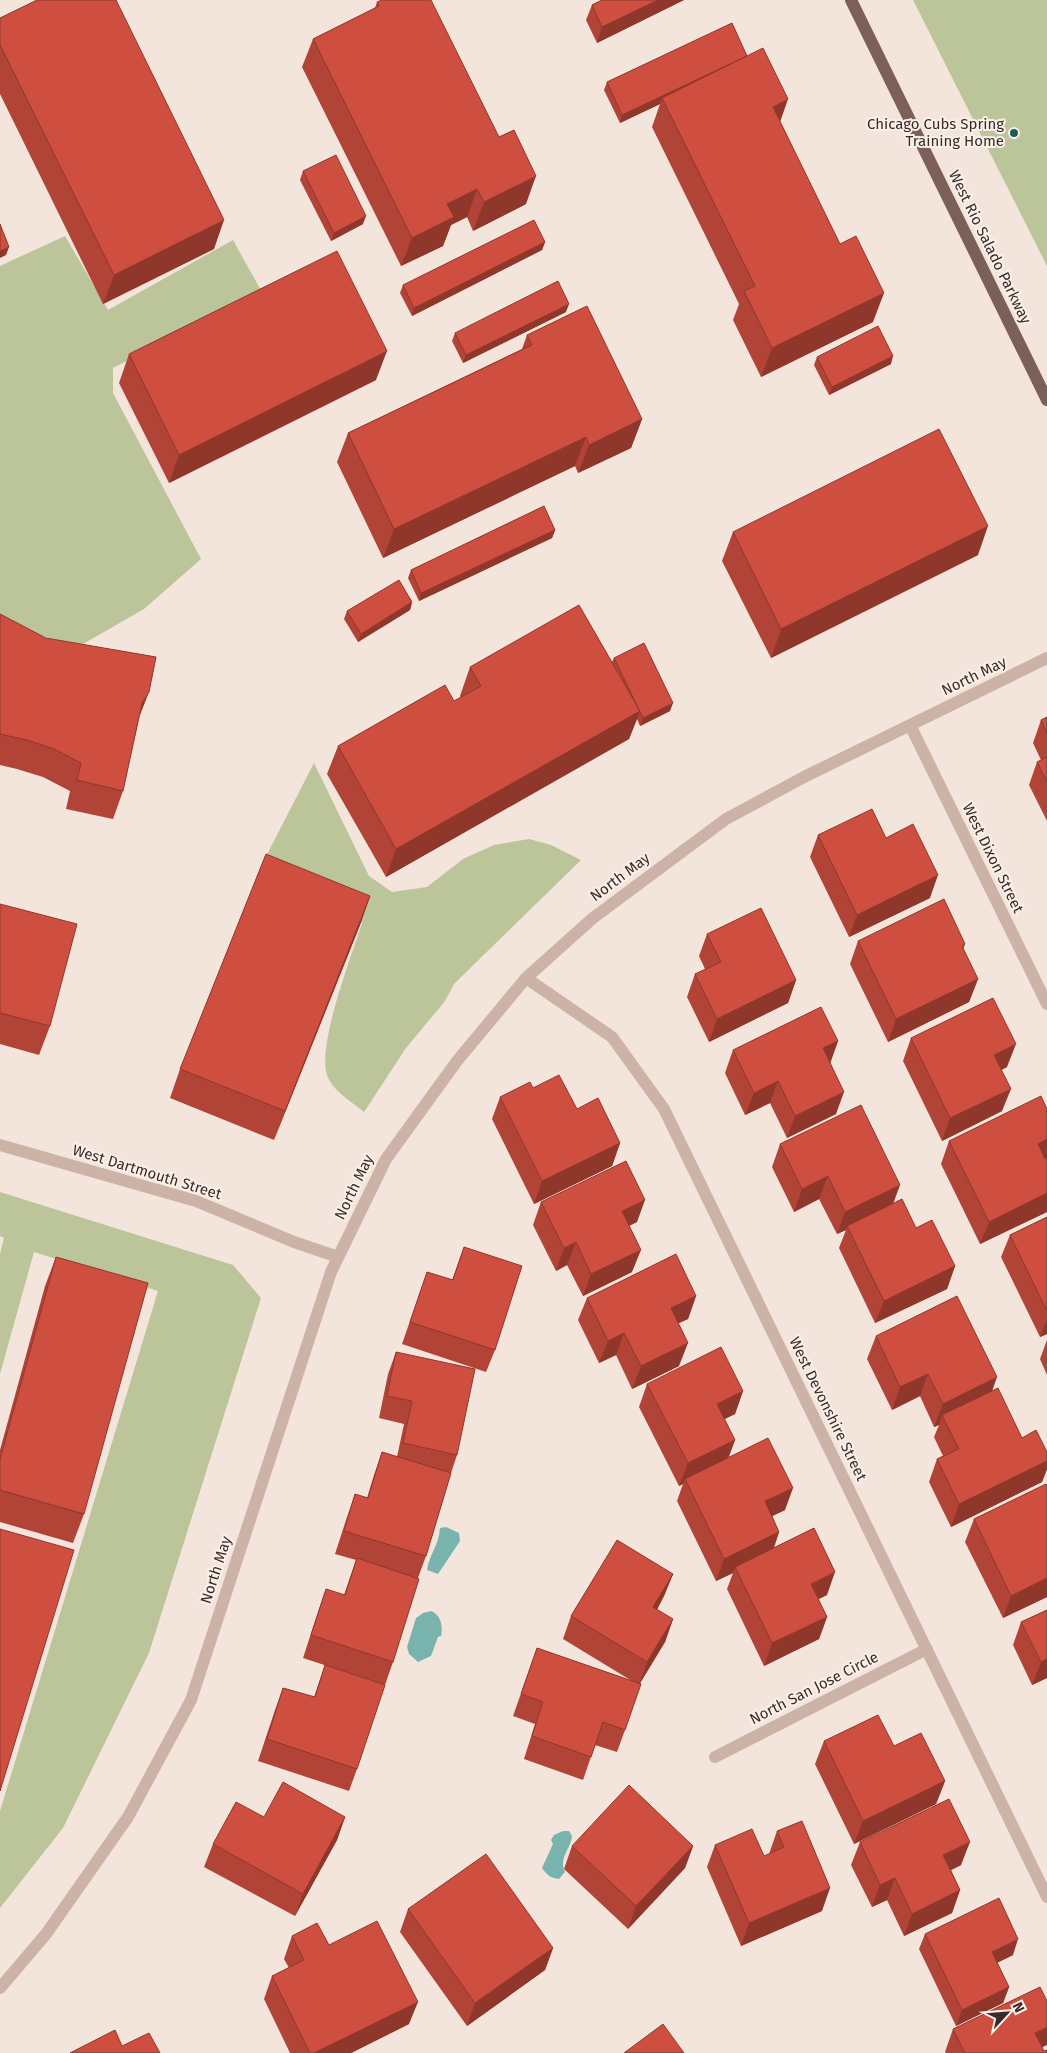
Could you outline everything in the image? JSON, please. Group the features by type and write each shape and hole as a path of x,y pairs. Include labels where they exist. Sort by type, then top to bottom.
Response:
{"main road":[{"name":"West Rio Salado Parkway","path":"851,0 1047,400"}],"street":[{"name":"North May","path":"0,1988 46,1934 128,1817 191,1700 331,1272 386,1159 457,1061 526,978 593,918 726,819 806,776 1047,658"},
{"name":"West Dixon Street","path":"910,725 1047,1004"},
{"name":"West Devonshire Street","path":"526,978 612,1037 664,1109 1047,1897"},
{"name":"West Dartmouth Street","path":"0,1145 196,1201 294,1242 338,1257"},
{"name":"North San Jose Circle","path":"715,1757 927,1649"}],"green space":[{"name":"Chicago Cubs Spring Training Home","path":"913,0 1047,0 1047,266"},
{"path":"65,236 108,310 233,240 262,292 113,368 113,393 201,559 144,609 76,648 0,620 0,266"},
{"path":"314,763 369,876 392,892 427,887 463,859 494,845 529,839 551,845 581,860 454,984 445,1001 406,1048 364,1112 341,1094 331,1083 326,1071 325,1057 338,997 362,923 259,870"},
{"path":"0,1192 233,1265 261,1298 149,1653 63,1828 0,1908 0,1811 158,1291 34,1252 0,1374 0,1254 4,1238 0,1236"}],"water":[{"path":"446,1527 459,1533 460,1541 438,1574 427,1570 438,1540 440,1528"},
{"path":"431,1611 437,1615 440,1621 442,1628 441,1636 438,1637 431,1656 418,1662 409,1654 407,1647 416,1618 423,1613"},
{"path":"563,1831 569,1831 572,1836 563,1862 565,1872 559,1879 549,1876 542,1868 553,1844 551,1840 554,1835"}],"building":[{"path":"37,0 116,0 224,220 114,275 0,45 0,18"},
{"path":"382,0 431,0 499,137 514,130 536,176 484,202 477,189 447,204 454,217 412,238 313,39 379,6 377,2"},
{"path":"602,0 658,0 602,27 592,5"},
{"path":"732,23 747,56 622,115 607,82"},
{"path":"763,48 788,99 773,107 840,244 856,236 884,293 772,348 744,291 755,286 662,98"},
{"path":"336,155 366,216 334,233 303,171"},
{"path":"534,220 545,242 414,308 403,285"},
{"path":"0,224 9,247 0,251"},
{"path":"337,251 387,351 179,455 129,354"},
{"path":"558,281 569,304 466,355 455,333"},
{"path":"587,306 642,419 589,445 586,437 394,529 348,433 532,345 527,335"},
{"path":"878,326 893,356 832,387 817,357"},
{"path":"939,429 988,526 781,629 733,532"},
{"path":"544,506 555,530 421,593 411,570"},
{"path":"399,580 412,602 361,634 347,611"},
{"path":"579,605 640,711 396,849 338,746 445,685 454,701 481,686 470,667"},
{"path":"0,614 46,638 156,657 149,692 142,703 123,791 77,780 81,763 54,749 0,734"},
{"path":"644,643 673,703 643,718 614,658"},
{"path":"1047,717 1047,733 1041,720"},
{"path":"1047,757 1047,782 1037,762"},
{"path":"872,809 886,838 913,824 938,875 857,915 818,835"},
{"path":"266,854 370,896 285,1111 180,1069"},
{"path":"944,899 965,944 962,946 978,979 896,1019 858,941"},
{"path":"0,904 77,924 50,1026 0,1013"},
{"path":"761,908 796,980 717,1019 695,974 721,962 707,934"},
{"path":"993,998 1016,1044 994,1055 1011,1089 950,1118 911,1038"},
{"path":"821,1007 838,1041 823,1048 844,1092 795,1116 778,1081 754,1093 733,1050"},
{"path":"559,1075 577,1109 598,1098 620,1143 542,1181 500,1097 530,1082 533,1088"},
{"path":"1041,1096 1047,1109 1047,1139 1038,1144 1045,1159 1047,1158 1047,1193 989,1222 949,1141"},
{"path":"861,1105 900,1185 845,1212 828,1176 802,1189 780,1144"},
{"path":"626,1161 645,1200 622,1211 641,1250 591,1274 576,1242 564,1248 541,1202"},
{"path":"902,1199 916,1228 932,1220 955,1266 884,1301 847,1226"},
{"path":"1047,1217 1047,1311 1010,1235"},
{"path":"464,1247 522,1266 495,1350 410,1322 427,1272 453,1280"},
{"path":"676,1254 696,1296 671,1308 688,1343 641,1366 624,1333 608,1341 587,1298"},
{"path":"56,1257 148,1283 84,1514 0,1490 0,1459"},
{"path":"957,1296 997,1377 943,1404 928,1374 900,1387 876,1336"},
{"path":"721,1347 743,1391 717,1404 735,1440 688,1463 647,1384"},
{"path":"396,1352 475,1369 457,1455 403,1443 412,1401 387,1396"},
{"path":"998,1388 1022,1438 1036,1430 1047,1452 1047,1461 959,1504 937,1459 959,1449 942,1415"},
{"path":"768,1438 793,1488 765,1501 779,1532 724,1559 685,1479"},
{"path":"382,1452 451,1473 426,1556 344,1531 355,1494 368,1498"},
{"path":"1046,1484 1047,1578 1011,1596 974,1519"},
{"path":"814,1528 835,1572 811,1584 827,1617 772,1643 735,1567"},
{"path":"0,1529 74,1550 0,1791"},
{"path":"617,1540 673,1574 653,1607 673,1619 647,1662 571,1616"},
{"path":"357,1558 419,1579 393,1662 311,1635 326,1589 345,1595"},
{"path":"1047,1610 1047,1659 1041,1662 1021,1622"},
{"path":"537,1648 641,1684 625,1730 603,1722 591,1757 532,1736 543,1702 521,1694"},
{"path":"325,1665 385,1685 357,1769 267,1739 283,1688 315,1697"},
{"path":"878,1715 894,1746 921,1733 945,1781 863,1821 824,1741"},
{"path":"283,1782 345,1817 303,1894 213,1844 236,1802 264,1817"},
{"path":"629,1785 693,1846 636,1906 572,1846"},
{"path":"949,1799 970,1842 943,1855 960,1890 912,1914 895,1878 880,1885 860,1842"},
{"path":"802,1821 830,1888 749,1923 715,1845 752,1829 764,1856 784,1847 777,1831"},
{"path":"486,1854 553,1948 475,2003 408,1909"},
{"path":"999,1898 1018,1939 992,1952 1009,1987 962,2010 925,1934"},
{"path":"377,1921 418,2002 314,2053 310,2053 272,1976 304,1960 292,1936 317,1923 329,1945"},
{"path":"1040,1987 1047,2001 1047,2027 1035,2033 1044,2051 1047,2050 1047,2053 965,2053 953,2029"},
{"path":"663,2024 684,2053 624,2053"},
{"path":"115,2030 122,2046 149,2033 160,2053 70,2053"}],"place":[{"name":"Chicago Cubs Spring Training Home","path":"1014,133"}]}
